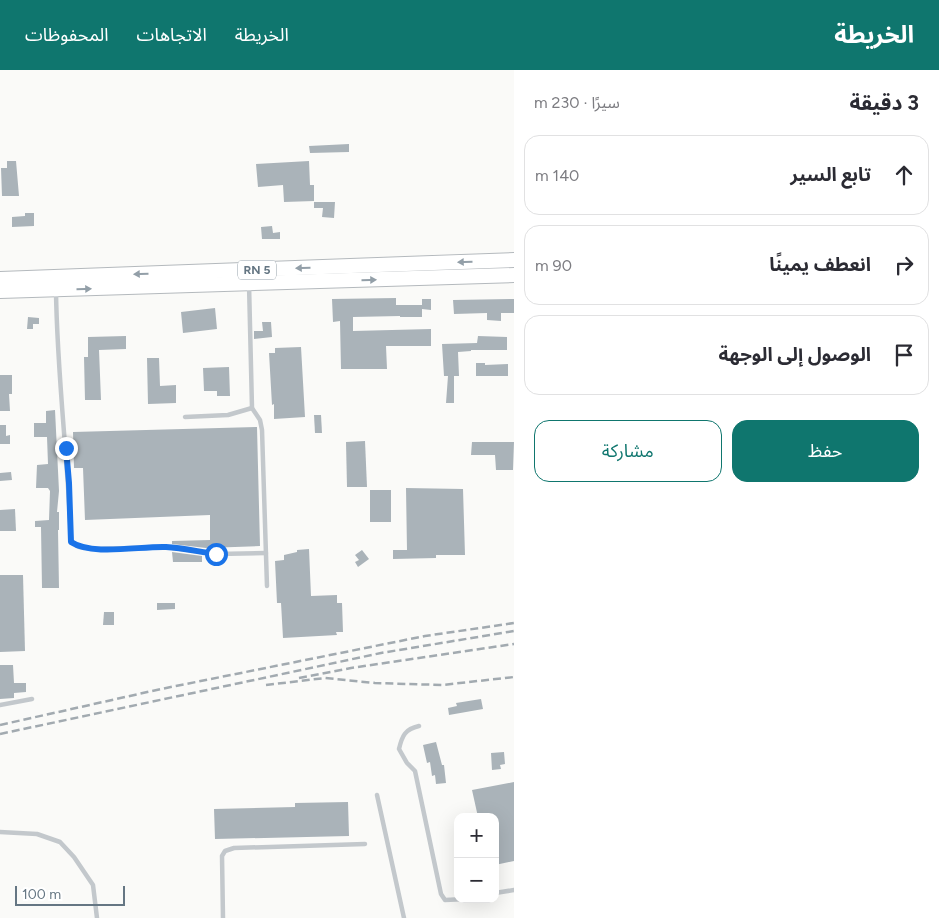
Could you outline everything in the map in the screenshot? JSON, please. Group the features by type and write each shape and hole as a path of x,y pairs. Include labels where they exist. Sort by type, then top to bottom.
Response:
{"highway":[{"name":"RN 5","path":"0,279 514,260"},
{"name":"RN 5","path":"0,291 514,275"}],"lane":[{"path":"249,283 252,408 260,420 262,430 267,586"},
{"path":"56,290 62,414 69,483 71,542 79,547 97,549 166,547 216,554 266,553"},
{"path":"185,417 228,415 252,408"},
{"path":"0,705 32,699"},
{"path":"420,726 412,727 402,735 399,749 407,763 415,771 441,894 445,900 454,900"},
{"path":"377,795 404,918"},
{"path":"0,832 37,834 60,842 74,857 93,885 97,918"},
{"path":"223,918 222,856 225,851 234,848 364,844"},
{"path":"499,892 514,890"}],"building":[{"path":"349,144 349,152 310,153 309,146"},
{"path":"7,161 16,161 19,196 2,196 1,168 7,168"},
{"path":"309,161 310,185 314,185 314,201 284,202 283,185 258,187 256,164"},
{"path":"314,202 335,202 334,218 322,217 323,208 314,208"},
{"path":"25,213 34,213 34,226 12,227 12,217 25,216"},
{"path":"272,226 273,233 280,232 280,239 262,239 261,227"},
{"path":"396,298 396,305 422,305 422,299 431,299 431,310 422,309 422,317 353,317 353,331 431,329 431,346 386,346 387,369 341,369 340,321 333,322 332,299"},
{"path":"514,299 514,313 501,313 501,321 487,320 487,313 454,314 453,300"},
{"path":"215,308 217,329 183,333 181,312"},
{"path":"28,317 39,318 39,324 33,324 33,329 27,329"},
{"path":"262,322 271,322 272,337 254,339 254,331 263,331"},
{"path":"126,336 126,349 99,350 101,400 85,400 84,357 88,357 88,337"},
{"path":"478,336 507,337 507,350 458,352 459,376 454,376 454,403 446,403 448,376 444,376 442,344 477,343"},
{"path":"301,347 305,417 274,419 269,353 275,353 275,348"},
{"path":"147,358 159,358 160,386 176,385 176,403 148,404"},
{"path":"476,363 485,363 485,365 508,364 508,376 476,376"},
{"path":"229,367 230,396 217,396 217,391 204,391 203,368"},
{"path":"0,375 12,375 12,394 9,394 10,411 0,411"},
{"path":"55,410 59,491 57,512 59,512 59,588 42,588 41,527 35,527 35,521 49,520 50,491 48,488 36,488 37,465 48,464 47,437 34,437 34,423 46,423 46,411"},
{"path":"314,415 321,415 322,433 315,433"},
{"path":"0,425 6,425 6,436 10,435 10,444 0,444"},
{"path":"257,427 260,546 206,548 172,544 172,541 210,540 210,515 85,520 83,468 74,468 73,432"},
{"path":"365,441 367,487 347,487 346,442"},
{"path":"472,442 514,442 513,470 496,470 495,455 471,455"},
{"path":"11,472 12,480 0,481 0,473"},
{"path":"406,488 463,489 465,555 436,555 436,558 393,559 393,550 407,550"},
{"path":"370,490 391,490 391,522 370,522"},
{"path":"15,509 16,531 0,531 0,510"},
{"path":"309,549 311,596 337,595 337,603 342,603 343,632 336,632 337,635 283,638 281,603 277,603 275,561 284,560 284,555 297,552 297,550"},
{"path":"362,550 369,559 358,567 355,562 359,560 355,555"},
{"path":"172,552 202,556 202,562 173,562"},
{"path":"0,575 23,575 25,651 0,652"},
{"path":"157,603 175,603 175,609 157,610"},
{"path":"104,612 114,612 114,625 103,625"},
{"path":"0,665 13,665 14,683 26,683 26,692 14,693 14,698 0,699"},
{"path":"481,699 483,709 449,715 448,708 457,706 456,703"},
{"path":"436,742 442,765 444,765 446,783 436,784 435,775 432,776 430,762 427,763 423,745"},
{"path":"504,752 505,764 500,765 501,769 492,770 491,753"},
{"path":"514,782 514,861 499,864 499,813 477,813 472,790"},
{"path":"348,802 349,836 215,839 214,809 295,807 295,803"}],"railway":[{"path":"0,725 161,689 425,636 514,623"},
{"path":"0,734 381,653 514,631"},
{"path":"299,678 351,668 514,644"},
{"path":"266,685 325,678 375,683 442,685 514,677"}],"route":[{"path":"66,448 71,542 79,547 97,549 166,547 216,554"}]}
